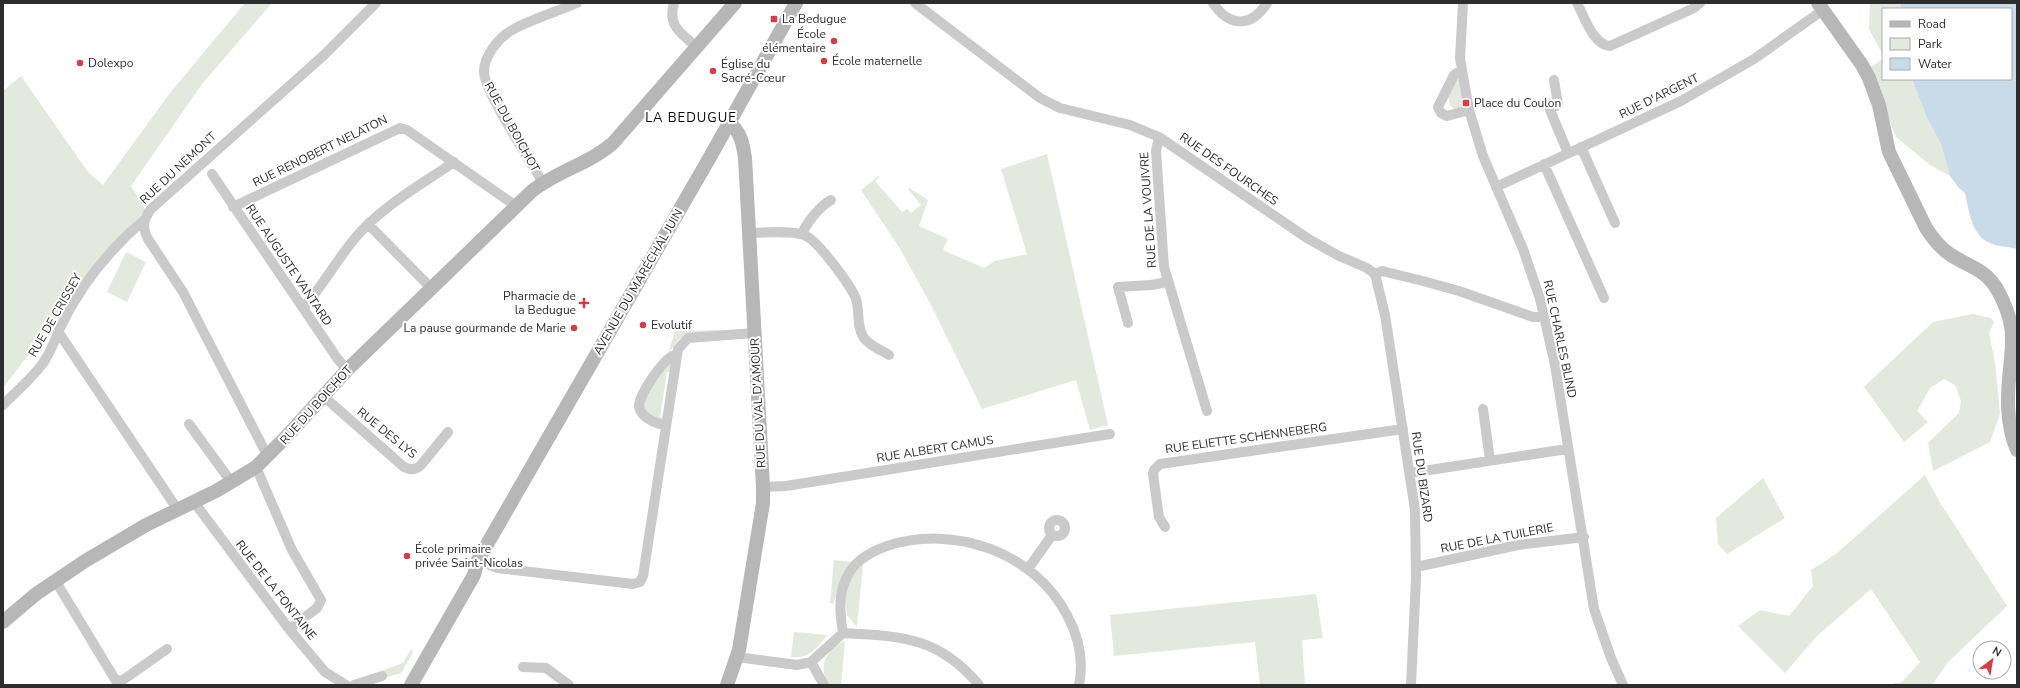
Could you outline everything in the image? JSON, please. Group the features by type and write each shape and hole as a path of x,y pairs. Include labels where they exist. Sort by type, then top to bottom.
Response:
{"street":[{"name":"RUE DU NEMONT","path":"268,457 184,292 146,235 143,225 144,220 151,210 328,51 376,3"},
{"name":"RUE DU BOICHOT","path":"543,183 492,95 484,73 485,64 496,44 512,30 577,3"},
{"path":"674,3 672,21 677,29 697,48"},
{"name":"RUE DU BOICHOT","path":"3,617 55,580 113,544 232,483 268,457 347,370 516,206 543,183 600,153 613,143 735,3"},
{"name":"AVENUE DU MARÉCHAL JUIN","path":"402,685 468,571 478,560 729,123 796,3"},
{"name":"RUE DES FOURCHES","path":"915,3 1028,90 1045,101 1078,113 1130,125 1159,137 1307,238 1338,256 1367,268 1375,274 1382,271 1423,281 1459,291 1533,318 1544,317"},
{"path":"1213,3 1227,18 1245,22 1257,16 1267,3"},
{"name":"RUE CHARLES BLIND","path":"1463,3 1460,49 1461,70 1469,110 1484,156 1531,271 1544,317 1554,365 1567,449 1584,537 1592,596 1598,621 1623,685"},
{"path":"1577,3 1596,38 1603,44 1610,46 1694,8 1700,3"},
{"path":"1820,6 1862,65 1869,78 1879,105 1889,152 1926,228 1933,239 1950,255 1984,273 1997,289 2003,301 2008,314 2013,337 2008,398 2009,424 2017,450"},
{"name":"RUE D'ARGENT","path":"1496,187 1649,117 1715,83 1754,59 1820,6"},
{"path":"1461,70 1454,75 1438,107 1441,113 1447,116 1469,110"},
{"path":"1554,80 1558,104 1550,110 1568,153"},
{"name":"RUE DU VAL D'AMOUR","path":"727,685 737,657 763,503 743,147 736,128 729,123"},
{"name":"RUE RENOBERT NELATON","path":"234,207 400,128 407,130 516,206"},
{"name":"RUE DE LA VOUIVRE","path":"1159,137 1156,151 1158,188 1163,256 1167,282 1207,411"},
{"path":"1581,148 1615,223"},
{"path":"303,308 355,237 368,224 454,162"},
{"path":"1544,164 1604,298"},
{"name":"RUE AUGUSTE VANTARD","path":"212,174 347,370"},
{"path":"802,234 804,229 824,204 831,200"},
{"name":"RUE DE CRISSEY","path":"3,405 43,363 56,342 58,332 82,290 93,275 123,238 144,220"},
{"path":"368,224 431,288"},
{"path":"749,233 802,234 808,236 819,246 853,292 858,308 860,330 864,337 876,348 889,355"},
{"name":"RUE DU BIZARD","path":"1375,274 1385,315 1410,473 1416,529 1412,685"},
{"name":"RUE DE LA VOUIVRE","path":"1128,323 1118,286 1151,285 1167,282"},
{"path":"58,332 178,510"},
{"path":"478,560 497,568 633,584 640,582 643,576 676,355 681,344 688,338 754,333"},
{"path":"665,425 653,422 640,411 639,405 642,395 659,368 669,357 676,355"},
{"name":"RUE DES LYS","path":"323,396 404,467 409,469 416,469 421,465 448,432"},
{"path":"1483,409 1490,460"},
{"path":"189,424 232,483"},
{"name":"RUE ELIETTE SCHENNEBERG","path":"1165,527 1159,517 1153,474 1154,470 1160,464 1403,429"},
{"name":"RUE ALBERT CAMUS","path":"763,487 786,486 1110,434"},
{"path":"1410,473 1567,449"},
{"path":"256,467 292,550 321,600 317,608 288,629"},
{"name":"RUE DE LA FONTAINE","path":"194,502 288,629 325,672 346,685"},
{"path":"1028,569 1052,535"},
{"name":"RUE DE LA TUILERIE","path":"1416,567 1518,545 1584,537"},
{"path":"843,633 840,604 846,578 860,560 885,547 909,541 952,539 987,547 1028,569 1053,593 1074,628 1078,640 1081,658 1079,685"},
{"name":"AVENUE DU MARÉCHAL JUIN","path":"411,685 474,575 478,560"},
{"path":"55,580 116,681 123,680 167,649"},
{"name":"RUE DU BOICHOT","path":"3,622 17,608"},
{"path":"737,657 797,665 811,662 843,633 890,635 919,641 943,653 957,663 979,685"},
{"path":"811,662 824,685"},
{"path":"522,667 546,668 569,685"},
{"path":"354,685 382,676"}],"green space":[{"path":"245,3 272,3 202,84 131,186 146,210 113,244 3,388 3,91 21,76 88,172 103,185 170,93"},
{"path":"1870,3 1900,3 1901,8 1882,8 1882,53 1869,29"},
{"path":"1882,60 1882,80 1912,80 1927,118 1941,144 1950,176 1930,165 1896,137 1869,68"},
{"path":"1460,78 1465,107 1454,109 1450,105 1448,97 1456,79"},
{"path":"1047,154 1108,425 1090,430 1076,380 982,409 930,303 899,247 861,190 878,176 880,177 875,181 902,212 907,209 911,213 921,205 908,189 909,188 928,200 919,226 948,239 943,250 984,268 995,261 1027,254 1001,169"},
{"path":"126,252 146,262 127,302 107,292"},
{"path":"1973,314 1991,318 1994,322 1989,333 1995,362 2000,414 1990,442 1933,471 1928,443 1959,413 1961,401 1955,385 1944,379 1930,388 1917,411 1928,422 1904,442 1864,387 1933,322"},
{"path":"740,330 686,335 679,339 668,354 675,331"},
{"path":"672,359 670,372 667,372 660,417 664,418 661,421 644,413 642,403 644,397"},
{"path":"1925,475 1939,501 2007,606 1948,662 1932,685 1887,685 1902,682 1920,662 1871,589 1816,637 1785,673 1738,626 1760,610 1789,616 1813,586 1811,570 1836,554"},
{"path":"1763,478 1785,518 1727,554 1718,544 1716,518"},
{"path":"834,560 851,562 841,577 833,604 830,603"},
{"path":"863,564 857,627 847,615 845,599 851,576"},
{"path":"1316,594 1323,638 1302,640 1305,685 1260,685 1255,642 1114,656 1110,615"},
{"path":"794,632 827,635 812,652 803,656 791,657"},
{"path":"845,641 841,685 829,685 825,678 824,672 825,659 838,644"},
{"path":"411,649 413,652 401,673 384,678 381,671 403,663"}],"water":[{"path":"1900,3 2017,3 2017,249 1998,246 1987,242 1976,231 1970,217 1965,193 1950,176 1941,144 1927,118 1912,80 2012,80 2012,8 1901,8"}],"place":[{"name":"La Bedugue","path":"774,19"},
{"name":"École élémentaire","path":"834,41"},
{"name":"École maternelle","path":"824,61"},
{"name":"Dolexpo","path":"80,63"},
{"name":"Église du Sacré-Cœur","path":"713,71"},
{"name":"Place du Coulon","path":"1466,103"},
{"name":"Pharmacie de la Bedugue","path":"584,303"},
{"name":"Evolutif","path":"643,325"},
{"name":"La pause gourmande de Marie","path":"574,328"},
{"name":"École primaire privée Saint-Nicolas","path":"407,556"}],"district":[{"name":"LA BEDUGUE","path":"691,118"}]}
